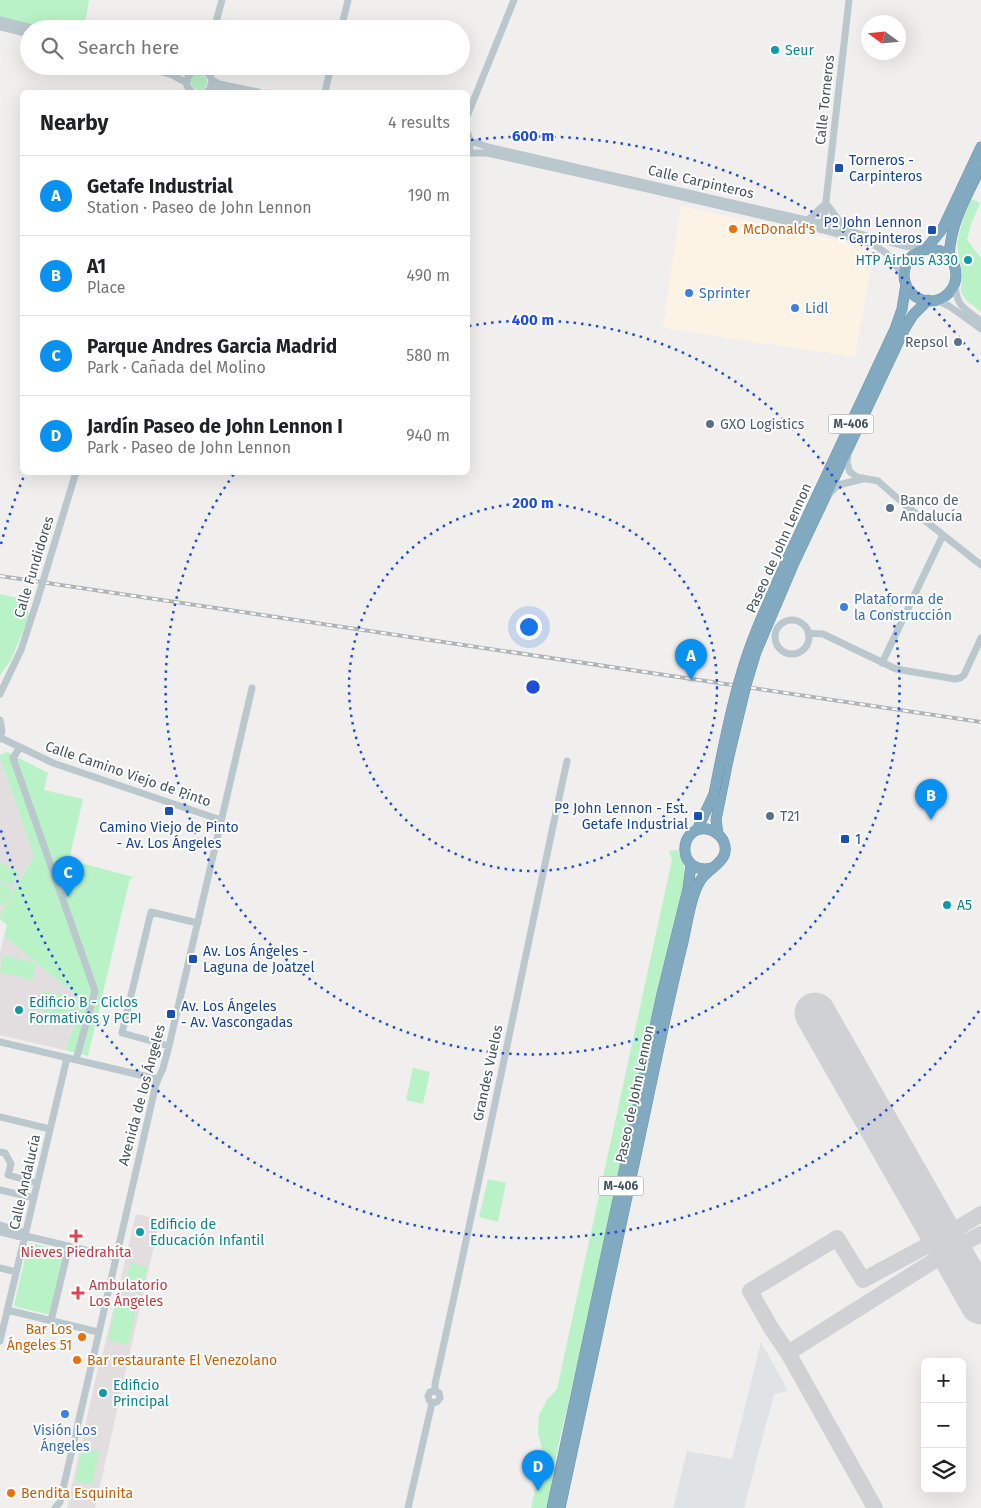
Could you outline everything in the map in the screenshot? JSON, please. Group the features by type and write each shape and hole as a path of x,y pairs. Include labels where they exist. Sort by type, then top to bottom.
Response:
{"highway":[{"name":"M-406","path":"905,280 906,266 910,259 926,249 943,228 981,147"},
{"path":"949,258 954,224 981,167"},
{"path":"926,249 941,252 949,258 954,268 955,280"},
{"path":"905,280 910,291 916,296 932,300"},
{"name":"Paseo de John Lennon","path":"718,834 716,820 717,796 733,700 749,650 895,329 902,309 905,280"},
{"name":"M-406","path":"932,300 946,294 955,280"},
{"name":"Paseo de John Lennon","path":"790,563 849,446 905,328 913,315 932,300"},
{"name":"Paseo de John Lennon","path":"697,830 717,796"},
{"name":"M-406","path":"691,865 684,854 685,844 688,838 697,830"},
{"path":"697,830 712,830 718,834"},
{"name":"M-406","path":"713,868 720,863 725,851 724,844 718,834"},
{"path":"691,865 704,870 713,868"},
{"name":"Paseo de John Lennon","path":"552,1508 658,1013 689,883 691,865"},
{"name":"Paseo de John Lennon","path":"560,1508 672,987 700,880 713,868"}],"street":[{"path":"216,20 222,0"},
{"path":"343,20 348,0"},
{"path":"470,109 514,0"},
{"name":"Calle Torneros","path":"824,227 849,0"},
{"path":"0,20 20,25"},
{"path":"0,27 20,32"},
{"path":"169,75 187,83"},
{"path":"190,75 187,83 190,90"},
{"path":"209,75 212,80 220,84 248,90"},
{"path":"325,90 329,75"},
{"path":"208,90 212,80"},
{"name":"Calle Carpinteros","path":"470,138 488,147 808,220 876,246 891,258 905,280"},
{"name":"Calle Carpinteros","path":"470,153 487,153 824,227 846,230 904,246 926,249"},
{"path":"808,220 826,204 846,230"},
{"path":"955,280 955,293 958,301 965,310 981,321"},
{"path":"932,300 949,306 981,329"},
{"path":"849,446 847,463 850,472 857,476 878,481 981,565"},
{"name":"Calle Fundidores","path":"0,694 21,650 75,475"},
{"path":"823,498 838,485 868,478"},
{"path":"882,663 943,535"},
{"path":"808,633 807,643 796,654 780,650 775,640 780,625 790,620 801,624 808,633 823,634 882,663 905,672 955,679 964,675 981,638"},
{"name":"Avenida de los Ángeles","path":"55,1508 60,1502 115,1257 157,1079 163,1068 198,923 252,688"},
{"path":"0,720 2,730 0,738"},
{"name":"Calle Camino Viejo de Pinto","path":"0,738 53,763 221,820"},
{"path":"20,747 13,758 95,991 76,1060"},
{"name":"Grandes Vuelos","path":"408,1508 432,1403 428,1396 430,1392 434,1391 567,761"},
{"path":"168,1046 122,1033 151,912 198,923"},
{"path":"0,1042 157,1079"},
{"name":"Calle Andalucía","path":"0,1341 67,1058"},
{"path":"0,1117 50,1128"},
{"path":"0,1152 5,1154 11,1164 8,1176 37,1183"},
{"path":"0,1190 34,1198"},
{"path":"0,1225 26,1236"},
{"path":"0,1232 26,1236 115,1257"},
{"path":"51,1320 69,1246"},
{"path":"0,1268 16,1272"},
{"path":"7,1310 98,1332"}],"shaded area":[{"path":"681,206 874,248 855,357 663,328"},
{"path":"0,757 34,856 0,915"},
{"path":"4,936 83,1001 65,1050 0,1035 0,953"},
{"path":"136,1214 160,1219 95,1508 67,1508 99,1363 105,1364 106,1358 102,1357"},
{"path":"761,1342 788,1391 774,1394 744,1508 673,1508 687,1451 732,1459"}],"green space":[{"path":"0,0 89,0 86,20 20,20 20,22 0,17"},
{"path":"194,75 204,75 207,79 207,85 202,90 196,90 191,85 191,79"},
{"path":"971,199 980,203 971,224 967,240 981,258 981,312 966,300 961,292 962,272 957,242"},
{"path":"0,594 18,598 30,614 11,660 0,675"},
{"path":"7,752 48,773 44,790 83,799 69,860 133,877 132,879 130,878 88,1056 65,1050 83,1001 4,936 7,925 0,919 0,915 34,856 0,757 0,755"},
{"path":"678,850 684,866 685,886 595,1290 558,1446 547,1508 531,1508 543,1452 538,1433 539,1415 547,1400 557,1389 672,860 669,851"},
{"path":"0,862 19,873 11,886 0,880"},
{"path":"0,882 13,890 3,906 0,904"},
{"path":"3,955 36,963 32,980 0,972"},
{"path":"43,991 79,999 74,1019 38,1010"},
{"path":"413,1068 430,1072 423,1104 406,1100"},
{"path":"488,1179 506,1183 498,1222 479,1217"},
{"path":"31,1243 64,1251 50,1315 14,1306 28,1245"},
{"path":"130,1263 147,1267 143,1285 126,1281"},
{"path":"116,1301 137,1305 128,1345 108,1340"},
{"path":"82,1449 99,1452 92,1485 75,1481"}],"taxiway":[{"path":"943,1237 981,1214"},
{"path":"951,1250 981,1234"},
{"path":"943,1237 951,1250 788,1353 750,1291 837,1238 863,1280 943,1237"},
{"path":"788,1353 875,1508"}],"runway":[{"path":"815,1013 981,1304"}],"railway":[{"path":"0,576 981,722"}],"place":[{"name":"Seur","path":"775,50"},
{"name":"Torneros - Carpinteros","path":"839,168"},
{"name":"McDonald's","path":"733,229"},
{"name":"Pº John Lennon - Carpinteros","path":"932,230"},
{"name":"HTP Airbus A330","path":"968,260"},
{"name":"Sprinter","path":"689,293"},
{"name":"Lidl","path":"795,308"},
{"name":"Repsol","path":"958,342"},
{"name":"GXO Logistics","path":"710,424"},
{"name":"Banco de Andalucía","path":"890,508"},
{"name":"Plataforma de la Construcción","path":"844,607"},
{"name":"Getafe Industrial","path":"691,680"},
{"name":"Camino Viejo de Pinto - Av. Los Ángeles","path":"169,811"},
{"name":"Pº John Lennon - Est. Getafe Industrial","path":"698,816"},
{"name":"T21","path":"770,816"},
{"name":"A1","path":"931,820"},
{"name":"1","path":"845,839"},
{"name":"Parque Andres Garcia Madrid","path":"68,897"},
{"name":"A5","path":"947,905"},
{"name":"Av. Los Ángeles - Laguna de Joatzel","path":"193,959"},
{"name":"Edificio B - Ciclos Formativos y PCPI","path":"19,1010"},
{"name":"Av. Los Ángeles - Av. Vascongadas","path":"171,1014"},
{"name":"Edificio de Educación Infantil","path":"140,1232"},
{"name":"Nieves Piedrahíta","path":"76,1236"},
{"name":"Ambulatorio Los Ángeles","path":"78,1293"},
{"name":"Bar Los Ángeles 51","path":"82,1337"},
{"name":"Bar restaurante El Venezolano","path":"77,1360"},
{"name":"Edificio Principal","path":"103,1393"},
{"name":"Visión Los Ángeles","path":"65,1414"},
{"name":"Jardín Paseo de John Lennon I","path":"538,1491"},
{"name":"Bendita Esquinita","path":"11,1493"}]}
